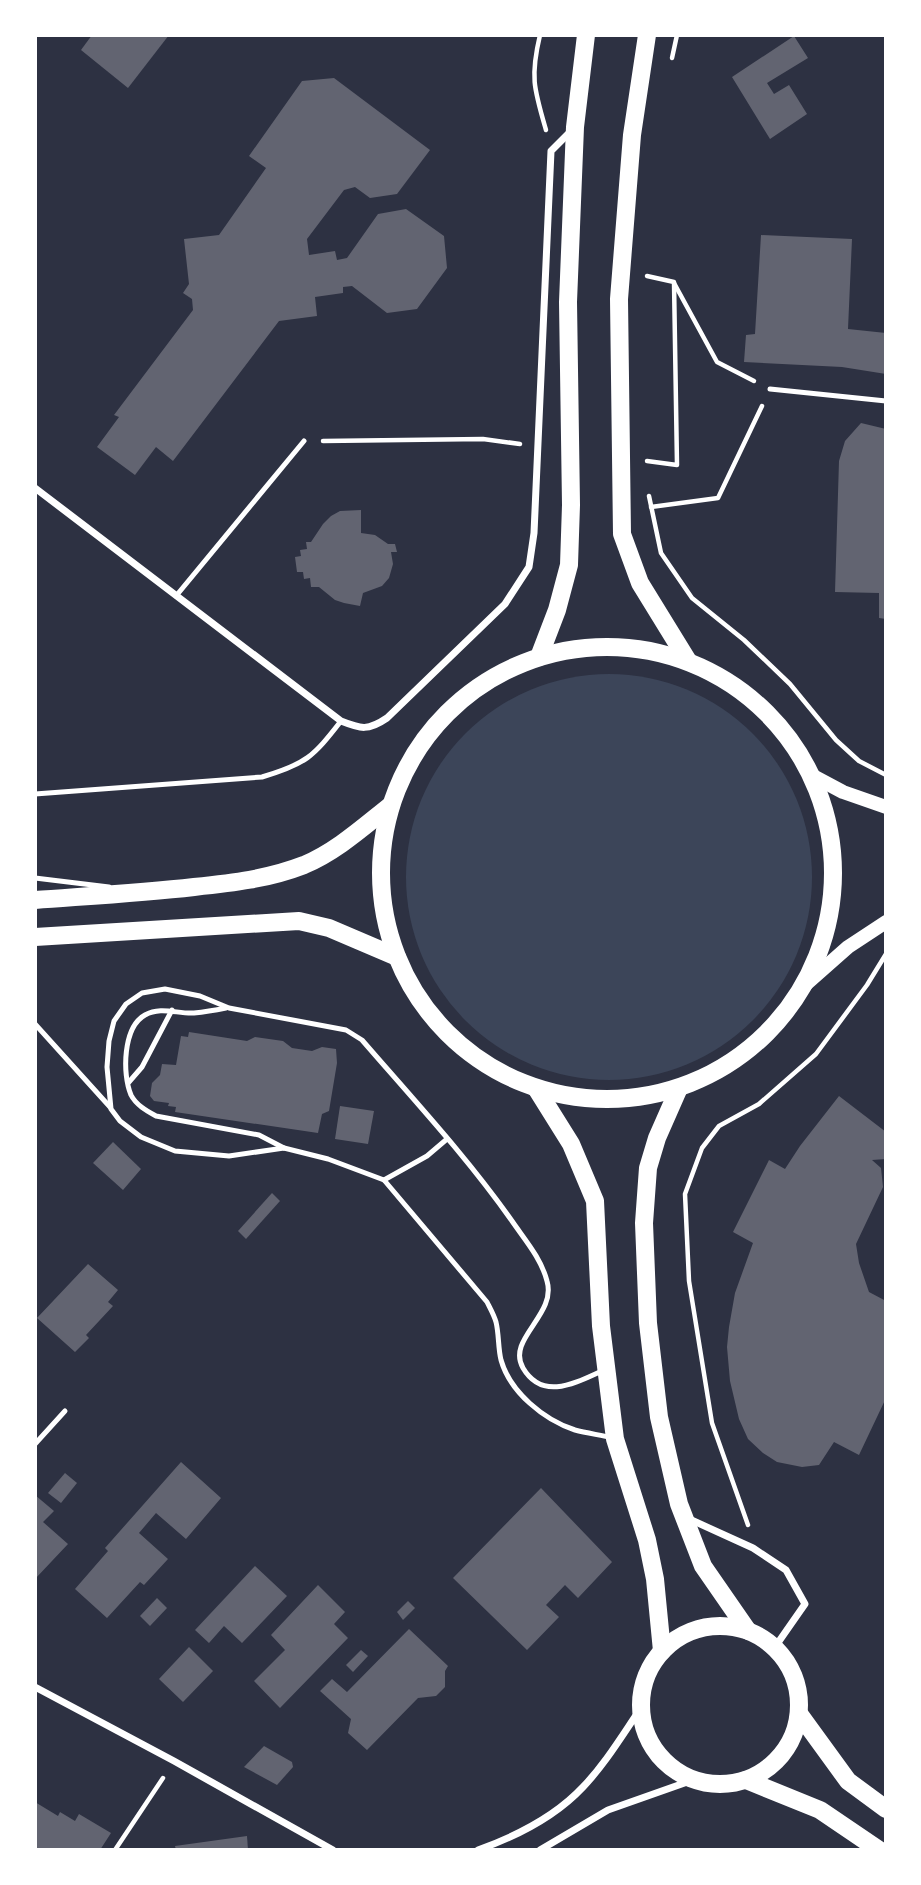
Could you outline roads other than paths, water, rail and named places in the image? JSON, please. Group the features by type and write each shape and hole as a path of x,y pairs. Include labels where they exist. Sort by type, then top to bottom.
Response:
{"main road":[{"path":"540,657 569,565 568,302 575,127 586,35"},
{"path":"647,35 632,135 619,299 622,534 640,583 688,661"},
{"path":"614,646 651,650 688,661 727,680 761,707 790,739 813,776 827,817 834,871 832,903 823,945 805,985 787,1012 765,1037 710,1076 679,1088 632,1099 583,1098 536,1088 500,1072 478,1058 438,1024 415,993 397,957 382,897 384,835 391,804 401,779 429,732 447,712 490,678 540,657 576,648 614,646"},
{"path":"813,776 843,792 886,807"},
{"path":"35,900 147,892 246,881 275,875 337,848 391,804"},
{"path":"35,937 299,921 329,928 397,957"},
{"path":"805,985 848,947 886,922"},
{"path":"536,1088 571,1144 596,1201 601,1325 615,1439 647,1540 655,1579 662,1651"},
{"path":"679,1088 657,1138 648,1168 643,1223 648,1323 659,1418 683,1516 703,1566 748,1631"},
{"path":"718,1625 748,1631 775,1647 790,1667 799,1690 800,1715 794,1736 782,1755 766,1770 747,1780 729,1785 694,1780 673,1769 656,1752 645,1732 641,1708 643,1688 650,1668 662,1651 687,1633 718,1625"},
{"path":"800,1715 848,1781 886,1809"},
{"path":"747,1780 820,1810 879,1850"}],"street":[{"path":"35,488 341,721 360,729 375,726 387,718 505,604 528,567 534,533 551,151 575,127"},
{"path":"683,1516 762,1554 786,1570 805,1604 775,1647"},
{"path":"35,1687 333,1850"},
{"path":"478,1850 527,1830 560,1808 584,1786 641,1708"},
{"path":"540,1850 608,1810 694,1780"}],"lane":[{"path":"770,389 886,401"},
{"path":"176,596 304,441"},
{"path":"35,794 262,777 297,766 312,757 341,721"},
{"path":"35,878 147,892"},
{"path":"111,1108 107,1066 114,1021 126,1004 142,993 165,989 200,996 229,1008 346,1030 362,1040 489,1188 544,1269 548,1298 543,1311 521,1345 519,1357 523,1368 533,1380 545,1387 559,1388 607,1369"},
{"path":"229,1008 192,1013 155,1011 145,1015 131,1030 127,1061 132,1097 142,1108 156,1116 259,1135 284,1148 328,1159 384,1180 486,1302 496,1320 502,1363 521,1393 534,1407 556,1421 574,1429 615,1439"},
{"path":"128,1083 142,1067 173,1010"},
{"path":"35,1024 121,1121 141,1137 175,1151 229,1157 284,1148"},
{"path":"384,1180 427,1156 447,1139"},
{"path":"35,1444 65,1411"}]}
